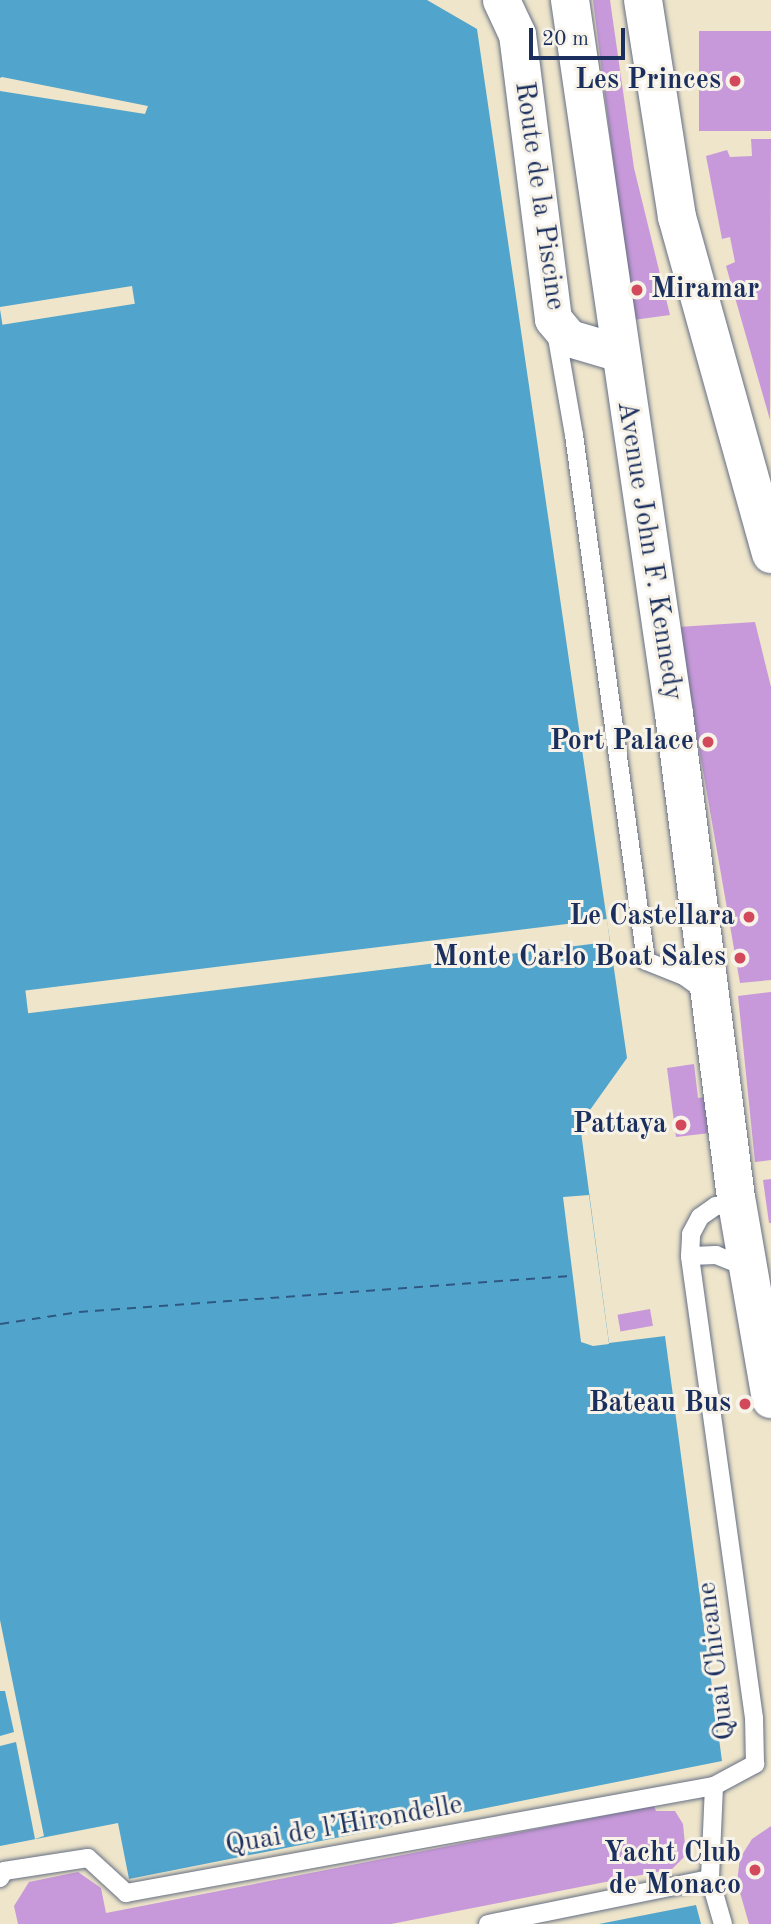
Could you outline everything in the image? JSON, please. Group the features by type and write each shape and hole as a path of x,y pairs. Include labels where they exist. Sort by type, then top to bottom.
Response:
{"main road":[{"name":"Avenue John F. Kennedy","path":"570,0 711,996 737,1202 771,1399"},
{"path":"643,0 677,217 771,552"}],"street":[{"name":"Route de la Piscine","path":"501,0 517,34 553,318 569,338 620,354"}],"lane":[{"path":"553,318 574,435 646,961 684,976 711,996"},
{"path":"737,1202 716,1206 700,1217 691,1234 690,1256 725,1257 749,1270"},
{"name":"Quai Chicane","path":"690,1256 754,1718 755,1764 714,1786"},
{"path":"714,1786 710,1879 723,1924"},
{"name":"Quai de l’Hirondelle","path":"0,1878 4,1871 88,1858 126,1893 714,1786"},
{"path":"488,1924 710,1879"}],"water":[{"path":"0,0 427,0 477,29 627,1058 580,1124 609,1343 665,1336 722,1761 129,1879 118,1823 0,1846"},
{"path":"696,1905 701,1924 599,1924"}],"pier":[{"path":"0,78 148,106 145,114 0,91"},
{"path":"132,286 135,304 2,325 0,307"},
{"path":"607,919 610,942 28,1013 25,990"},
{"path":"589,1195 609,1344 593,1346 581,1342 563,1197"},
{"path":"0,1620 44,1836 35,1839 16,1742 0,1746 0,1736 14,1732 5,1691 0,1691"}],"building":[{"path":"593,0 610,0 634,168 670,315 633,320"},
{"name":"Les Princes","path":"699,31 771,31 771,131 699,131"},
{"path":"751,139 771,139 770,420 726,266 735,262 730,237 722,239 706,156 727,150 730,157 752,156"},
{"path":"755,622 771,687 771,980 740,983 678,627"},
{"path":"771,992 771,1160 755,1162 738,996"},
{"path":"694,1064 698,1098 705,1097 710,1133 676,1137 667,1068"},
{"path":"771,1179 771,1223 769,1223 763,1180"},
{"path":"650,1309 653,1326 620,1331 618,1315"},
{"path":"654,1806 656,1811 675,1811 683,1824 686,1855 672,1869 391,1924 18,1924 14,1906 29,1882 78,1872 101,1888 106,1913"},
{"name":"Yacht Club de Monaco","path":"771,1826 771,1924 749,1924 737,1882 740,1858 752,1839"}],"ferry route":[{"path":"0,1324 79,1312 574,1276"}],"place":[{"name":"Les Princes","path":"735,81"},
{"name":"Miramar","path":"637,290"},
{"name":"Port Palace","path":"708,742"},
{"name":"Le Castellara","path":"749,917"},
{"name":"Monte Carlo Boat Sales","path":"740,958"},
{"name":"Pattaya","path":"681,1125"},
{"name":"Bateau Bus","path":"745,1404"},
{"name":"Yacht Club de Monaco","path":"755,1870"}]}
